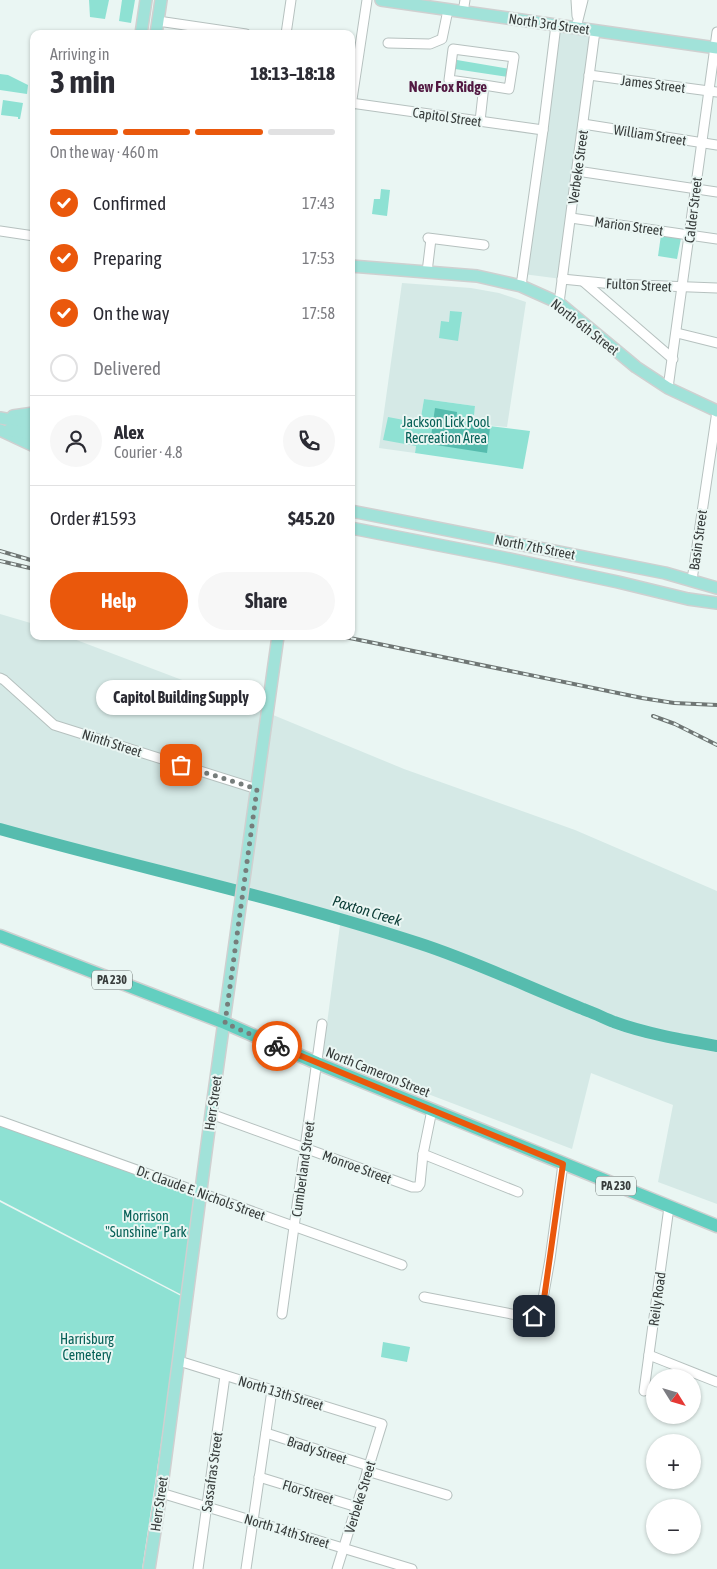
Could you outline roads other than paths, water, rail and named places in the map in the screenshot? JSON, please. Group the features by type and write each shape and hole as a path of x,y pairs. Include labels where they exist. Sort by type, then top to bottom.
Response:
{"highway":[{"name":"North Cameron Street","path":"0,936 225,1023 318,1063 717,1226"}],"main road":[{"path":"142,30 146,0"},
{"path":"157,30 161,0"},
{"name":"North 3rd Street","path":"381,0 448,10 464,6 556,25 576,23 595,31 716,48"},
{"name":"North 6th Street","path":"355,266 477,276 521,286 559,302 636,367 668,388 717,411"},
{"path":"0,417 30,414"},
{"path":"0,417 30,423"},
{"path":"0,429 30,433"},
{"path":"0,429 30,444"},
{"name":"North 7th Street","path":"355,512 646,569 717,588"},
{"name":"North 7th Street","path":"355,529 516,560 688,599 717,603"},
{"path":"688,599 692,580"},
{"name":"Herr Street","path":"150,1569 162,1493 211,1114 277,640"}],"street":[{"path":"287,30 291,0"},
{"path":"355,53 367,0"},
{"path":"576,0 576,23"},
{"path":"576,23 583,0"},
{"path":"388,43 430,44 442,39 448,10"},
{"path":"158,21 219,30"},
{"path":"521,286 544,130 556,25"},
{"name":"Verbeke Street","path":"559,302 595,31"},
{"name":"Calder Street","path":"668,388 702,143 713,91 717,32"},
{"path":"453,49 514,57 509,89 484,85 448,80 453,49"},
{"name":"James Street","path":"589,75 713,91"},
{"path":"480,121 484,85"},
{"name":"Capitol Street","path":"355,105 544,130"},
{"name":"William Street","path":"583,124 717,145"},
{"path":"577,171 717,192"},
{"name":"Marion Street","path":"571,218 717,239"},
{"path":"0,231 30,235"},
{"path":"426,272 430,238 484,245"},
{"name":"Fulton Street","path":"562,279 584,282 717,288"},
{"path":"584,282 673,359"},
{"path":"677,333 717,343"},
{"name":"Basin Street","path":"692,580 717,411"},
{"name":"Ninth Street","path":"0,678 54,725 257,789"},
{"name":"Cumberland Street","path":"282,1314 322,1024"},
{"path":"432,1110 423,1154 518,1192"},
{"name":"Monroe Street","path":"211,1114 412,1187 418,1187 420,1184 423,1154"},
{"name":"Dr. Claude E. Nichols Street","path":"0,1121 402,1265"},
{"path":"424,1297 527,1317 534,1316 541,1310 563,1164"},
{"name":"Reily Road","path":"644,1391 670,1207"},
{"path":"649,1355 717,1382"},
{"name":"North 13th Street","path":"179,1361 382,1424"},
{"name":"Sassafras Street","path":"198,1569 225,1376"},
{"path":"246,1569 272,1390"},
{"name":"Verbeke Street","path":"337,1569 382,1424"},
{"name":"Brady Street","path":"266,1433 447,1495"},
{"name":"Flor Street","path":"258,1477 357,1507"},
{"name":"North 14th Street","path":"162,1493 412,1569"}],"waterway":[{"name":"Paxton Creek","path":"0,829 262,897 366,927 460,958 614,1022 652,1033 717,1046"}],"railway":[{"path":"0,551 30,560"},
{"path":"0,561 30,568"},
{"path":"355,639 642,698 674,703 717,705"},
{"path":"653,716 675,724 717,745"}],"place":[{"name":"Capitol Building Supply","path":"181,765"}],"district":[{"name":"New Fox Ridge","path":"448,87"}],"park label":[{"name":"Jackson Lick Pool Recreation Area","path":"446,430"},
{"name":"Morrison \"Sunshine\" Park","path":"146,1224"},
{"name":"Harrisburg Cemetery","path":"87,1348"}]}
